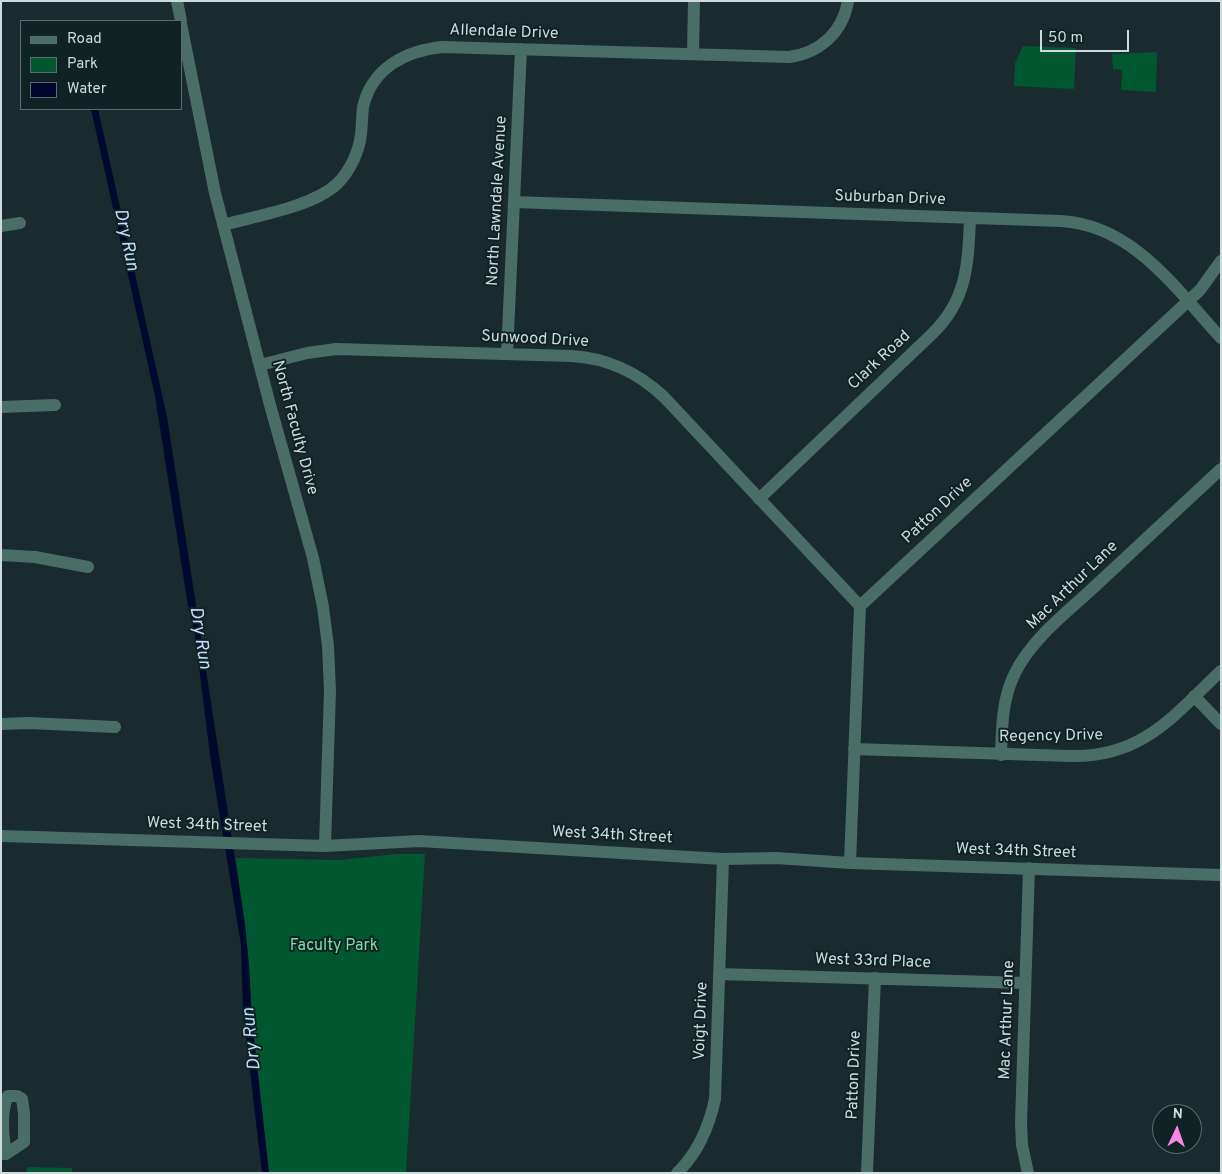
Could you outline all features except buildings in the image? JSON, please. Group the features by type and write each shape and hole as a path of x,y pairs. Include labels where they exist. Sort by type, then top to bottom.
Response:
{"street":[{"name":"North Faculty Drive","path":"177,1 181,20"},
{"path":"694,1 694,54"},
{"name":"Allendale Drive","path":"223,225 311,201 334,186 345,174 356,155 367,95 378,76 395,61 409,53 431,48 789,57 810,52 833,35 842,21 848,1"},
{"name":"North Faculty Drive","path":"182,27 223,225 313,558 326,624 330,708 325,846"},
{"name":"North Lawndale Avenue","path":"507,354 521,49"},
{"name":"Suburban Drive","path":"514,202 1067,222 1100,229 1121,239 1145,257 1221,338"},
{"name":"Clark Road","path":"758,499 925,341 947,317 959,297 966,275 970,218"},
{"path":"1,226 20,224"},
{"name":"Patton Drive","path":"860,606 1187,300 1200,290 1221,261"},
{"name":"Sunwood Drive","path":"260,365 307,352 336,349 587,357 614,364 638,376 664,397 860,606"},
{"path":"1,407 55,405"},
{"name":"Mac Arthur Lane","path":"1001,755 1002,717 1005,701 1014,674 1026,654 1068,612 1221,469"},
{"path":"1,555 35,557 88,567"},
{"path":"850,863 860,606"},
{"name":"Regency Drive","path":"854,749 1001,755 1087,756 1116,751 1149,735 1166,722 1221,671"},
{"path":"1194,696 1221,724"},
{"path":"1,724 29,723 115,727"},
{"name":"West 34th Street","path":"1,836 325,846 419,841 723,859 776,858 850,863 1221,875"},
{"name":"Voigt Drive","path":"677,1173 701,1141 714,1106 723,859"},
{"name":"Mac Arthur Lane","path":"1028,1173 1022,1145 1021,1123 1029,868"},
{"name":"West 33rd Place","path":"720,974 1025,983"},
{"name":"Patton Drive","path":"867,1173 875,978"}],"green space":[{"path":"1023,46 1076,48 1074,89 1014,86 1015,63"},
{"path":"1157,52 1156,92 1121,90 1122,70 1113,69 1112,54"},
{"name":"Faculty Park","path":"395,854 425,854 406,1173 269,1173 252,1020 248,954 236,858 341,860"},
{"path":"27,1167 72,1168 72,1173 27,1173"}],"water":[{"name":"Dry Run","path":"91,110 98,110 167,417 245,924 252,1020 269,1173 262,1173 243,1012 241,945 211,762 195,635 188,606 155,396"}]}
